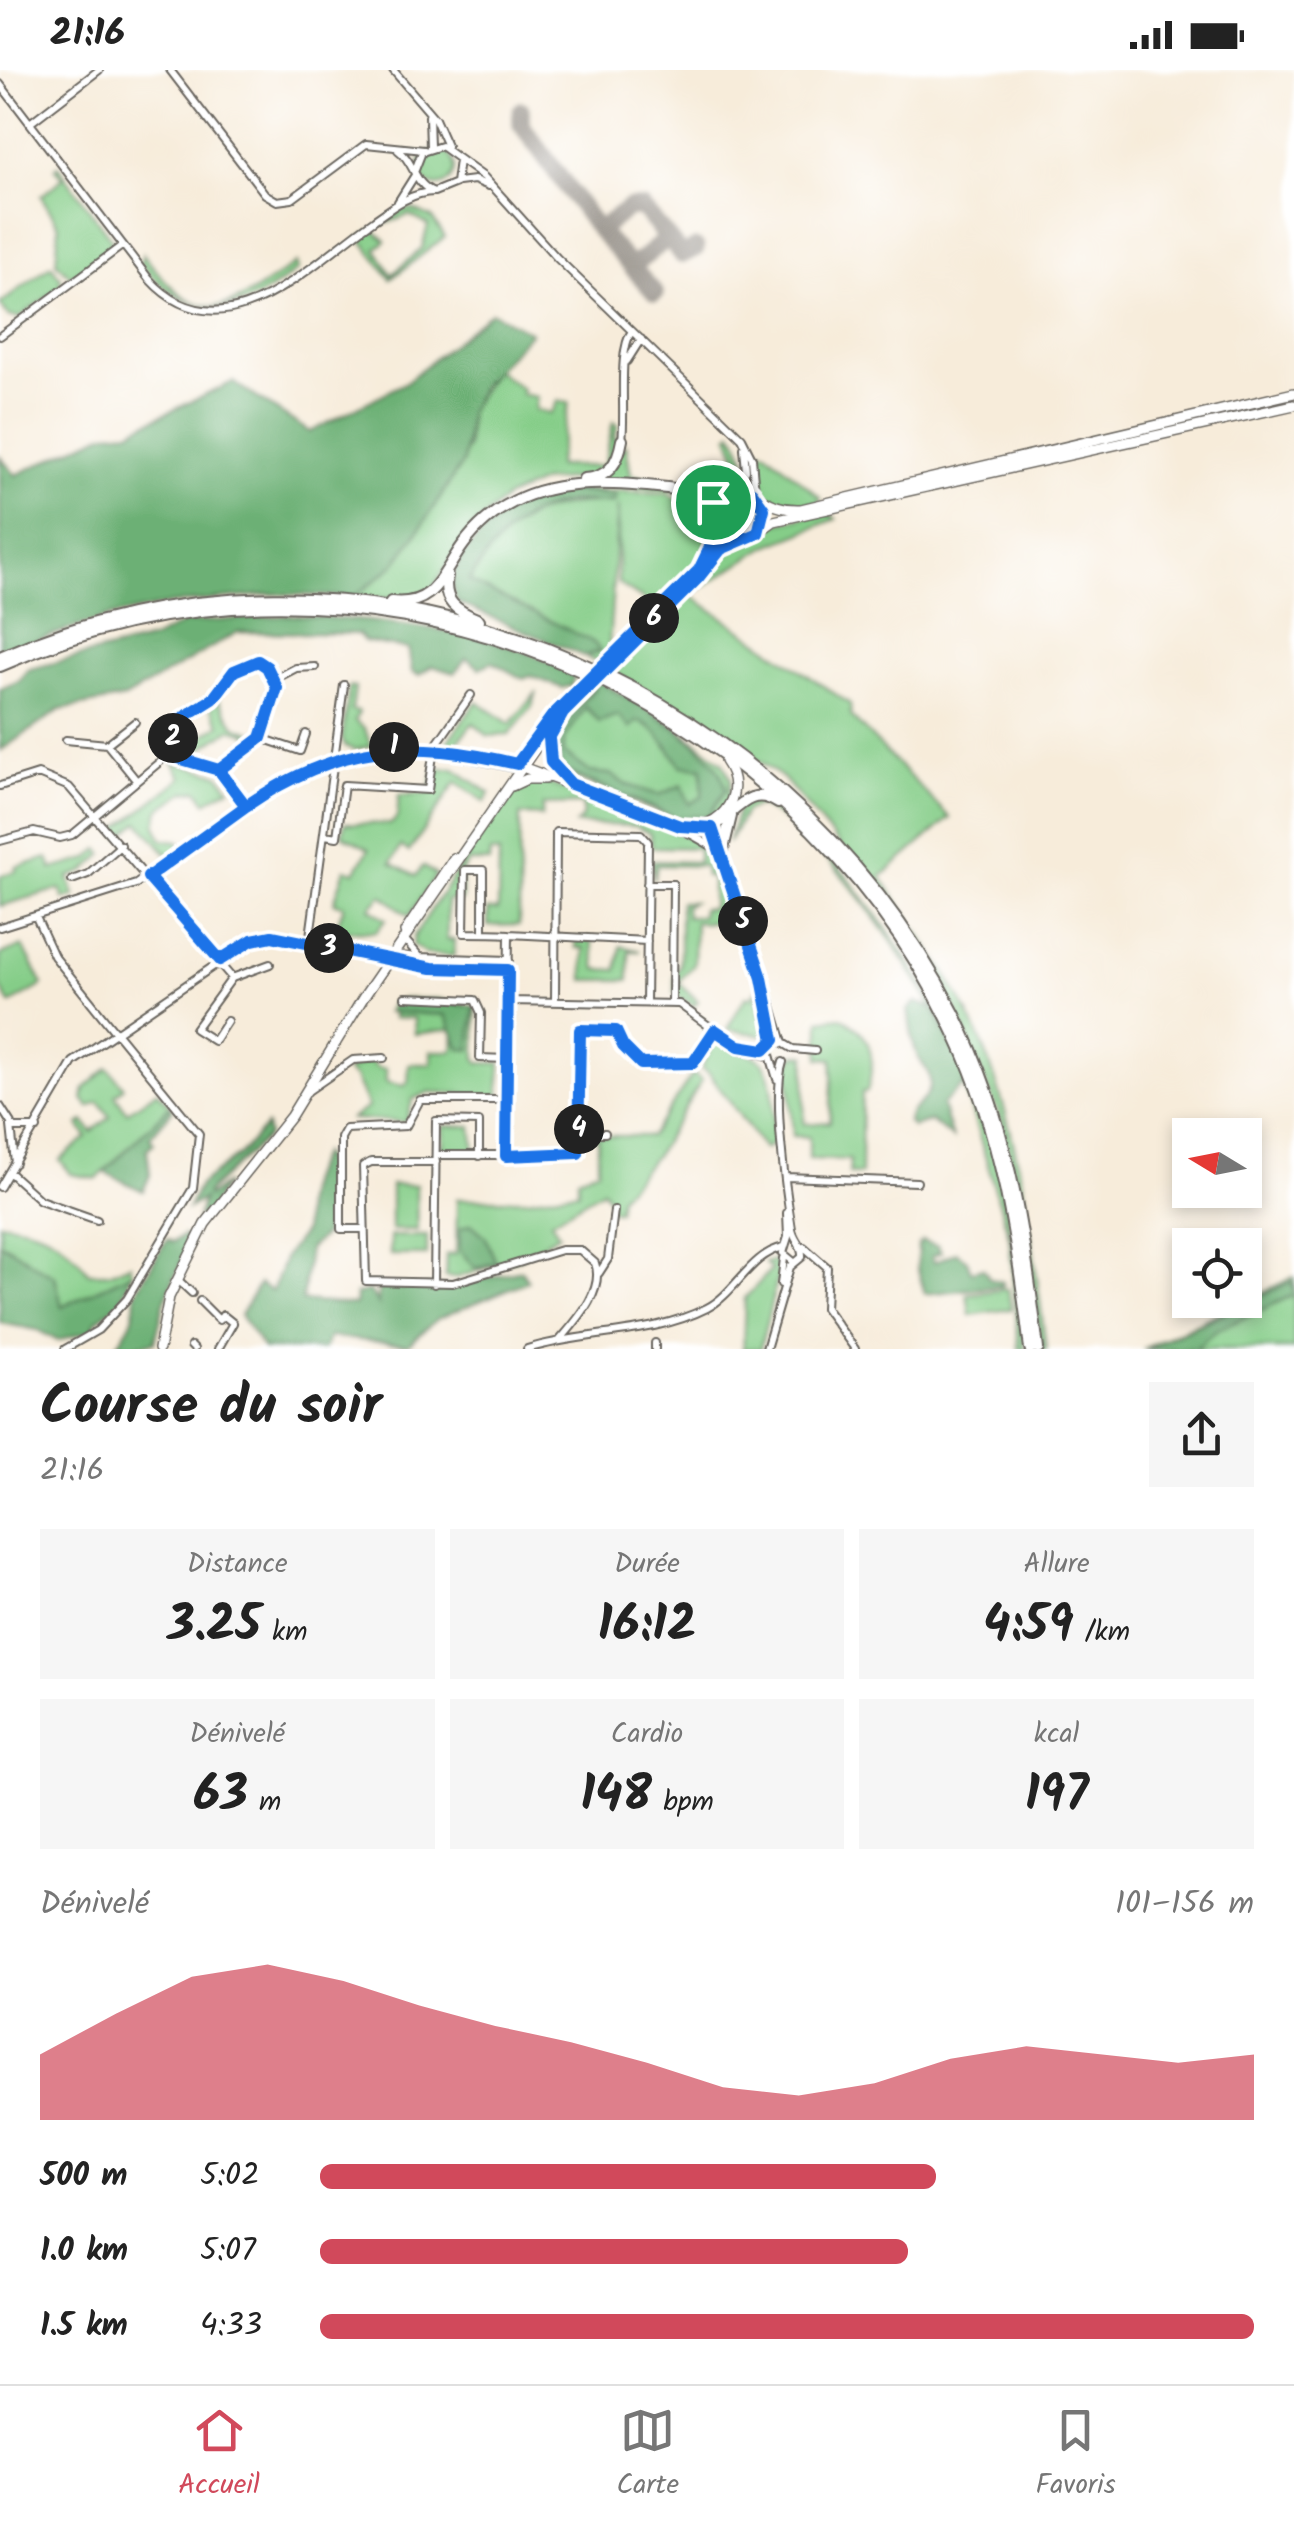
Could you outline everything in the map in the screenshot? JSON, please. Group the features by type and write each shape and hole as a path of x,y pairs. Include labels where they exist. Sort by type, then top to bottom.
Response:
{"highway":[{"path":"0,658 73,632 164,611 300,601 415,602 434,592 477,528 552,482 603,475 618,460 622,440"},
{"path":"522,498 569,485 646,488 704,496 726,491"},
{"path":"646,488 689,500 712,524"},
{"path":"449,570 446,592 456,610 644,692 735,750 821,826 898,920 953,1012 998,1124 1021,1218 1038,1349"},
{"path":"300,601 431,615 545,647"},
{"path":"0,666 62,643 152,621 244,610 336,610 427,622 523,647 602,678 669,714 759,779 827,843 911,953 974,1078 1010,1200 1030,1349"},
{"path":"711,825 749,797 766,796 827,843"},
{"path":"721,851 733,811"}],"main road":[{"path":"390,959 406,941 506,790 542,727 699,570 710,549 712,524 726,491 758,498 783,510 810,508 936,474 1294,393"},
{"path":"612,658 698,578 721,549 749,540 777,520 1294,404"},
{"path":"758,498 764,518 760,530"},
{"path":"712,524 734,542"},
{"path":"162,1349 177,1280 212,1213 308,1091 380,973 519,767 584,687"},
{"path":"519,767 682,830 711,825 732,798 732,772 669,714"},
{"path":"554,724 548,742 551,762 571,784"},
{"path":"519,767 680,826 711,825"},
{"path":"506,790 523,780 547,780"}],"street":[{"path":"30,123 100,70"},
{"path":"170,70 273,200 292,199 366,144 448,148"},
{"path":"394,70 459,160 734,430 750,450 758,498"},
{"path":"0,84 152,282 172,300 207,311 233,310 262,299 420,192 434,192 474,180 493,190"},
{"path":"394,206 427,149 432,126 423,106"},
{"path":"392,147 407,157 422,186 434,192"},
{"path":"456,183 459,160"},
{"path":"0,336 123,245"},
{"path":"626,372 623,348 632,331"},
{"path":"622,440 629,354 640,339"},
{"path":"726,491 743,477 747,461 734,430"},
{"path":"0,841 34,832 66,838 168,755 181,719 213,699 234,671 260,662 274,679 276,694 261,738 219,770"},
{"path":"274,679 296,668 315,668"},
{"path":"309,944 344,685"},
{"path":"325,836 337,837 344,785 428,790 434,748 472,696"},
{"path":"66,740 107,744 135,722"},
{"path":"261,738 300,752 306,734"},
{"path":"107,744 136,780"},
{"path":"0,928 115,894 148,877 246,806 288,781 335,763 392,748 434,748 519,767"},
{"path":"168,755 219,770 246,806"},
{"path":"0,786 28,775 54,778 72,789 232,978"},
{"path":"711,825 785,1045 780,1093"},
{"path":"682,830 721,851"},
{"path":"554,1002 556,832 644,835 648,842 646,1003"},
{"path":"72,880 88,874 121,845"},
{"path":"482,933 483,870 465,870 464,933 647,941"},
{"path":"648,884 673,884 672,1004"},
{"path":"36,917 57,961 198,1132 193,1188 121,1308 98,1330 65,1349"},
{"path":"506,1156 509,934"},
{"path":"0,1187 38,1128 69,1067 220,960 260,938 373,958 429,964 509,965"},
{"path":"406,941 429,964"},
{"path":"228,1021 214,1042 195,1028 232,978 270,964"},
{"path":"762,978 770,1052 780,1093 787,1196 780,1295 766,1349"},
{"path":"405,997 475,1000 481,1012 480,1058 507,1059"},
{"path":"508,1000 672,1004 686,1007 734,1045 785,1059"},
{"path":"599,1273 590,1257 570,1248 456,1282 368,1282 365,1164 436,1155 574,1156 579,1133 580,1030 616,1031 638,1063 696,1061 715,1030"},
{"path":"770,1052 785,1045 815,1051"},
{"path":"785,1059 802,1050"},
{"path":"308,1091 353,1060 384,1058"},
{"path":"323,1064 335,1073"},
{"path":"364,1230 341,1230 341,1140 346,1129 408,1125 414,1104 420,1100 506,1100"},
{"path":"0,1106 10,1125 12,1169 40,1200 97,1220"},
{"path":"434,1284 436,1121 479,1122 479,1156"},
{"path":"10,1125 24,1132 38,1128"},
{"path":"579,1133 605,1133"},
{"path":"786,1177 917,1182"},
{"path":"780,1295 799,1259 787,1196"},
{"path":"560,1340 584,1310 608,1258 614,1210"},
{"path":"527,1349 643,1328 706,1308 768,1252 784,1251 799,1244"},
{"path":"799,1244 825,1264 829,1274 824,1308 855,1349"},
{"path":"784,1251 799,1259 825,1264"},
{"path":"177,1280 192,1293"},
{"path":"200,1301 219,1320 224,1315 233,1323 218,1349"}],"green space":[{"path":"437,150 449,156 455,168 449,180 437,186 425,180 419,168 425,156"},
{"path":"58,166 112,240 107,252 71,277 56,262 59,226 41,196 63,178 55,169"},
{"path":"412,209 432,218 445,237 391,279 360,238 373,229 386,241 376,249 392,275 422,248 428,225 409,215 382,225 401,210"},
{"path":"143,254 182,295 199,304 215,306 250,294 296,263 298,269 256,297 216,307 197,305 178,297 140,263"},
{"path":"51,265 61,278 59,288 19,318 8,316 0,304"},
{"path":"491,312 531,332 481,386 469,411 463,462 415,536 393,566 354,597 275,594 170,604 105,618 0,652 0,457 16,475 106,433 129,431 233,382 310,432 406,382"},
{"path":"495,369 522,389 521,394 537,397 535,410 551,413 558,401 569,403 557,466 604,466 613,422 618,425 614,438 619,440 610,465 588,477 542,482 507,497 470,530 432,589 407,599 354,597 393,566 415,536 467,447 469,411"},
{"path":"732,432 745,459 741,477 724,486 698,490 668,490 591,482 626,444 631,475 706,488 736,473 740,464 729,436"},
{"path":"766,451 821,498 819,502 787,507 760,495 753,452"},
{"path":"573,489 668,494 705,515 708,532 707,546 694,568 654,608 644,606 647,602 618,583 618,505 609,649 597,662 583,656 598,653 469,581 497,543 528,518 565,505 613,503 615,495 571,492"},
{"path":"557,493 615,495 616,500 570,502 537,512 499,541 469,581 593,642 601,651 583,656 458,603 454,575 482,533 526,502"},
{"path":"737,493 753,499 759,515 753,531 737,537 721,531 715,515 721,499"},
{"path":"827,512 836,519 767,546 690,595 850,704 851,716 950,818 881,877 960,998 995,1078 1024,1193 1046,1349 1041,1349 1022,1205 1001,1120 957,1011 901,918 783,778 695,717 609,670 622,656 626,659 689,595 687,592 726,548 746,544 774,524"},
{"path":"291,615 399,624 477,637 513,647 574,678 571,686 562,688 531,676 523,679 492,662 480,668 466,658 455,673 432,666 419,675 412,672 408,649 364,641 358,634 238,632 125,698 60,710 0,751 0,689 19,681 29,669 152,639 184,623"},
{"path":"598,680 674,724 723,763 731,779 728,802 713,820 688,825 568,776 556,762 558,727"},
{"path":"599,682 693,742 720,773 726,790 709,815 677,818 561,769 556,738","holes":["586,707 599,722 618,715 630,728 638,721 651,728 681,766 702,768 702,797 689,804 682,785 659,795 625,784 610,774 590,772 564,753 564,740"]},
{"path":"349,687 355,688 352,710 359,712 355,721 365,729 371,746 355,750 345,746 342,739"},
{"path":"537,692 532,707 509,735 488,736 473,723 453,747 445,745 477,701 510,724"},
{"path":"219,700 235,726 259,735 253,742 247,734 231,729 194,754 194,762 174,754 220,725 211,707"},
{"path":"173,762 219,774 230,788 206,802 198,790 185,792 159,810 156,825 162,839 179,841 181,848 170,857 139,822 120,837 115,831 182,778"},
{"path":"435,769 454,769 490,793 485,802 456,782 409,852 401,846 391,863 416,876 423,866 436,875 409,916 382,895 370,908 386,919 376,932 335,930 344,906 334,902 345,869 355,872 369,849 342,835 345,823 391,824 397,817 399,795 429,793"},
{"path":"532,782 550,784 695,839 715,858 735,924 695,922 694,965 678,982 698,1001 694,1006 674,993 675,972 680,967 680,902 692,902 685,906 686,916 701,916 702,909 712,908 712,877 705,876 704,866 657,865 654,880 652,861 698,862 698,848 652,847 650,834 635,826 576,824 582,818 583,804 543,805 542,816 520,815 519,925 488,926 488,910 498,910 499,853 490,853 489,862 469,862 462,871 462,900 447,900 447,940 454,940 454,956 426,954 413,945 414,936 507,795"},
{"path":"753,799 792,818 845,874 899,947 945,1026 965,1067 995,1153 1012,1235 1025,1349 1019,1349 1009,1236 964,1086 968,1079 951,1044 881,926 853,889 791,826 759,805 746,811 728,843 739,807"},
{"path":"99,849 104,854 84,872 69,877 75,896 64,899 60,889 0,906 0,876 48,858 52,869 88,859"},
{"path":"576,938 592,942 597,969 617,970 621,946 640,951 629,951 629,980 584,980 584,948 576,948"},
{"path":"23,946 43,985 10,1004 0,987 0,955"},
{"path":"756,990 766,1036 727,1029 746,996 751,998"},
{"path":"402,999 438,999 476,1007 476,1058 480,1063 501,1063 499,1096 430,1092 413,1099 406,1122 351,1119 368,1107 355,1078 346,1071 370,1060 377,1068 386,1069 386,1082 404,1086 408,1082 409,1064 431,1064 431,1051 453,1051 454,1029 415,1034 414,1018 393,1018 393,1010"},
{"path":"393,1001 474,1006 470,1050 460,1049 445,1015 387,1012"},
{"path":"916,1002 933,1008 968,1080 942,1105 952,1138 931,1121 913,1127 908,1123 930,1085 912,1034 908,1010"},
{"path":"840,1017 860,1031 870,1048 867,1092 862,1092 861,1174 849,1174 850,1160 809,1159 809,1137 793,1136 788,1067 795,1055 806,1055 804,1124 830,1122 833,1059 820,1058 820,1020"},
{"path":"715,1038 759,1059 769,1075 774,1143 764,1149 708,1072 701,1069"},
{"path":"108,1068 124,1087 115,1095 127,1112 157,1091 170,1106 97,1179 71,1174 60,1160 87,1137 79,1125 84,1121 92,1132 110,1117 99,1102 89,1107 83,1099 85,1088"},
{"path":"693,1074 702,1080 656,1155 620,1196 618,1211 609,1209 610,1201 603,1190 551,1221 559,1234 520,1258 455,1278 445,1277 446,1255 456,1254 457,1199 526,1199 578,1191 578,1177 598,1169 598,1138 588,1136 651,1136"},
{"path":"170,1106 173,1110 150,1137 154,1143 147,1149 150,1175 143,1191 104,1172"},
{"path":"266,1126 268,1136 206,1193 208,1196 226,1183 207,1213 197,1218 203,1199 188,1208 199,1185 240,1154"},
{"path":"443,1126 472,1126 475,1152 440,1152 437,1147 443,1146"},
{"path":"322,1153 326,1162 326,1224 323,1236 309,1249 302,1301 355,1305 356,1294 370,1291 378,1304 378,1289 453,1286 521,1270 528,1281 437,1319 408,1345 329,1337 324,1349 263,1349 240,1315 259,1284 272,1291 285,1256 304,1231 306,1191"},
{"path":"391,1185 416,1185 417,1230 391,1230"},
{"path":"0,1222 51,1236 89,1273 109,1273 130,1264 132,1273 61,1307 55,1276 0,1243"},
{"path":"471,1224 485,1236 496,1262 476,1269 460,1251 459,1229"},
{"path":"184,1235 189,1239 187,1248 165,1300 155,1342 114,1349 131,1322 135,1293 167,1239 173,1242"},
{"path":"390,1236 427,1236 427,1255 390,1255"},
{"path":"922,1241 938,1246 941,1252 932,1256 934,1262 956,1252 967,1260 971,1271 983,1268 990,1279 1003,1282 1003,1286 925,1294 917,1267 918,1245"},
{"path":"0,1243 55,1276 62,1307 132,1273 121,1301 96,1321 93,1330 58,1341 37,1330 0,1323"},
{"path":"773,1261 780,1268 760,1349 743,1349 745,1298 771,1270 765,1263"},
{"path":"1294,1277 1294,1349 1143,1349 1208,1318 1262,1318 1262,1292"},
{"path":"1291,1282 1294,1295 1262,1310 1262,1295"},
{"path":"1008,1289 1011,1309 970,1315 967,1294"},
{"path":"1213,1318 1243,1318 1217,1330 1195,1349 1145,1349"}],"taxiway":[{"path":"521,110 521,124 595,226 655,293"},
{"path":"599,230 629,208 642,208 668,238 632,267"},
{"path":"668,238 682,255 696,248"}],"route":[{"path":"713,502 713,541 699,570 632,632 552,716 517,764 434,748 378,750 310,771 246,806 227,780 219,770 262,736 277,688 265,664 258,661 234,671 213,699 181,719 174,731 168,755 219,770 246,806 148,877 220,960 252,940 272,936 432,968 508,970 506,1156 578,1153 580,1030 616,1031 634,1061 641,1064 693,1063 715,1030 734,1045 746,1048 764,1050 774,1040 762,978 712,828 680,826 571,784 555,770 548,750 554,724 660,612 708,568 724,546 749,540 760,530 764,509 752,492 729,489 713,502"}]}
